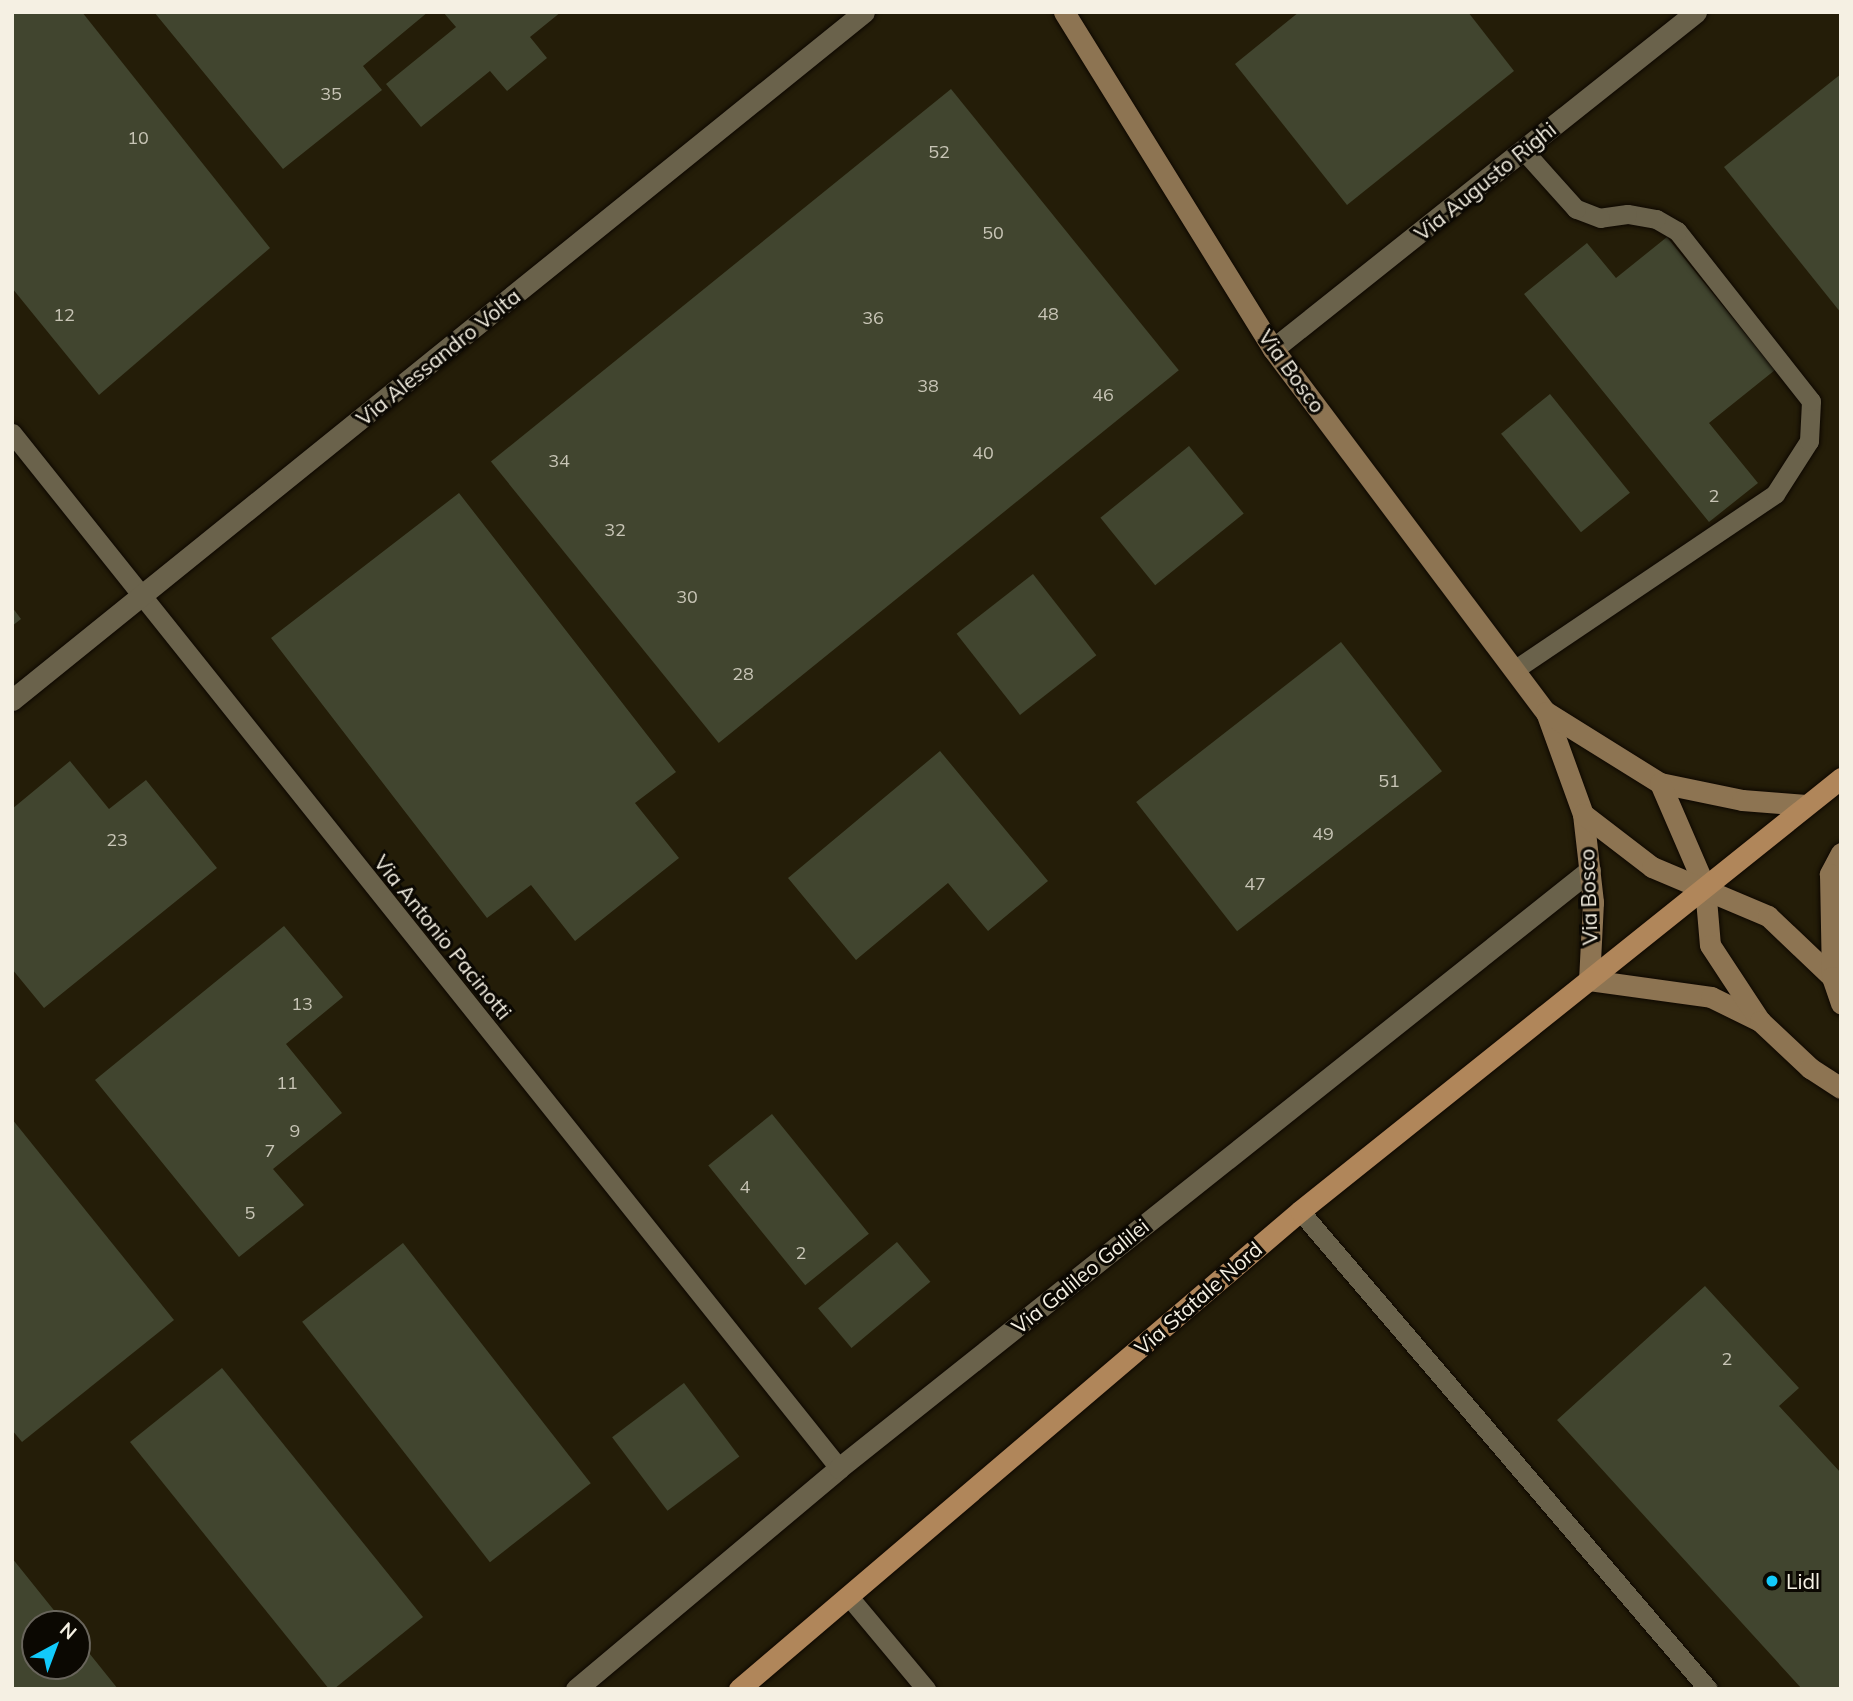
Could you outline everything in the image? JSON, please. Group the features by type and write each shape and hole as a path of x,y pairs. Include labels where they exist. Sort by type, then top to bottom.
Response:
{"main road":[{"path":"1705,887 1841,778"},
{"name":"Via Statale Nord","path":"740,1689 850,1598 1300,1211 1705,887"}],"street":[{"name":"Via Alessandro Volta","path":"12,700 864,12"},
{"name":"Via Bosco","path":"1064,12 1273,349 1546,712 1583,814 1590,870 1589,979"},
{"name":"Via Augusto Righi","path":"1273,349 1696,12"},
{"name":"Via Bosco","path":"1546,712 1660,783 1742,800 1806,805"},
{"path":"1660,783 1705,887 1710,945 1760,1021 1810,1068 1841,1088"},
{"name":"Via Bosco","path":"1583,814 1652,867 1705,887 1768,916 1832,977"},
{"path":"1841,853 1830,874 1832,977 1841,1003"},
{"name":"Via Galileo Galilei","path":"576,1689 839,1468 1590,870"},
{"path":"1589,979 1711,997 1760,1021"}],"lane":[{"path":"1514,670 1775,494 1809,441 1811,401 1677,231 1656,219 1628,214 1600,218 1576,209 1523,150"},
{"name":"Via Antonio Pacinotti","path":"12,433 140,598 839,1468"},
{"path":"1300,1211 1708,1689"},
{"path":"850,1598 926,1689"}],"building":[{"path":"12,12 82,12 270,248 99,395 12,288"},
{"path":"154,12 428,12 363,66 382,90 283,169"},
{"path":"443,12 561,12 530,37 547,58 507,91 490,71 421,127 386,84 456,27"},
{"path":"1299,12 1468,12 1514,71 1347,205 1235,64"},
{"path":"1841,74 1841,313 1724,167"},
{"path":"951,89 1179,370 719,743 491,462"},
{"path":"1667,237 1775,370 1709,423 1758,483 1709,522 1524,294 1587,243 1616,278"},
{"path":"1550,394 1630,493 1581,532 1501,434"},
{"path":"1189,446 1244,514 1155,585 1100,518"},
{"path":"459,493 676,772 635,803 679,858 575,941 531,885 487,918 271,638"},
{"path":"1033,574 1096,655 1020,715 957,634"},
{"path":"12,607 21,619 12,626"},
{"path":"1341,642 1442,771 1237,931 1136,802"},
{"path":"940,751 1048,881 988,931 948,883 856,960 788,878"},
{"path":"70,761 109,809 146,780 217,868 44,1008 12,969 12,809"},
{"path":"284,926 343,997 286,1044 342,1113 273,1169 304,1205 239,1257 95,1080"},
{"path":"772,1114 869,1234 805,1285 708,1166"},
{"path":"12,1119 174,1320 22,1442 12,1430"},
{"path":"897,1242 930,1282 852,1348 818,1308"},
{"path":"403,1243 591,1483 490,1562 302,1322"},
{"name":"Lidl","path":"1705,1286 1799,1388 1779,1406 1841,1473 1841,1689 1802,1689 1557,1420"},
{"path":"222,1368 423,1617 334,1689 329,1689 130,1442"},
{"path":"684,1383 739,1456 667,1511 612,1437"},
{"path":"12,1558 54,1610 21,1610 21,1680 91,1680 91,1655 118,1689 12,1689"}],"place":[{"name":"Lidl","path":"1772,1581"}]}
